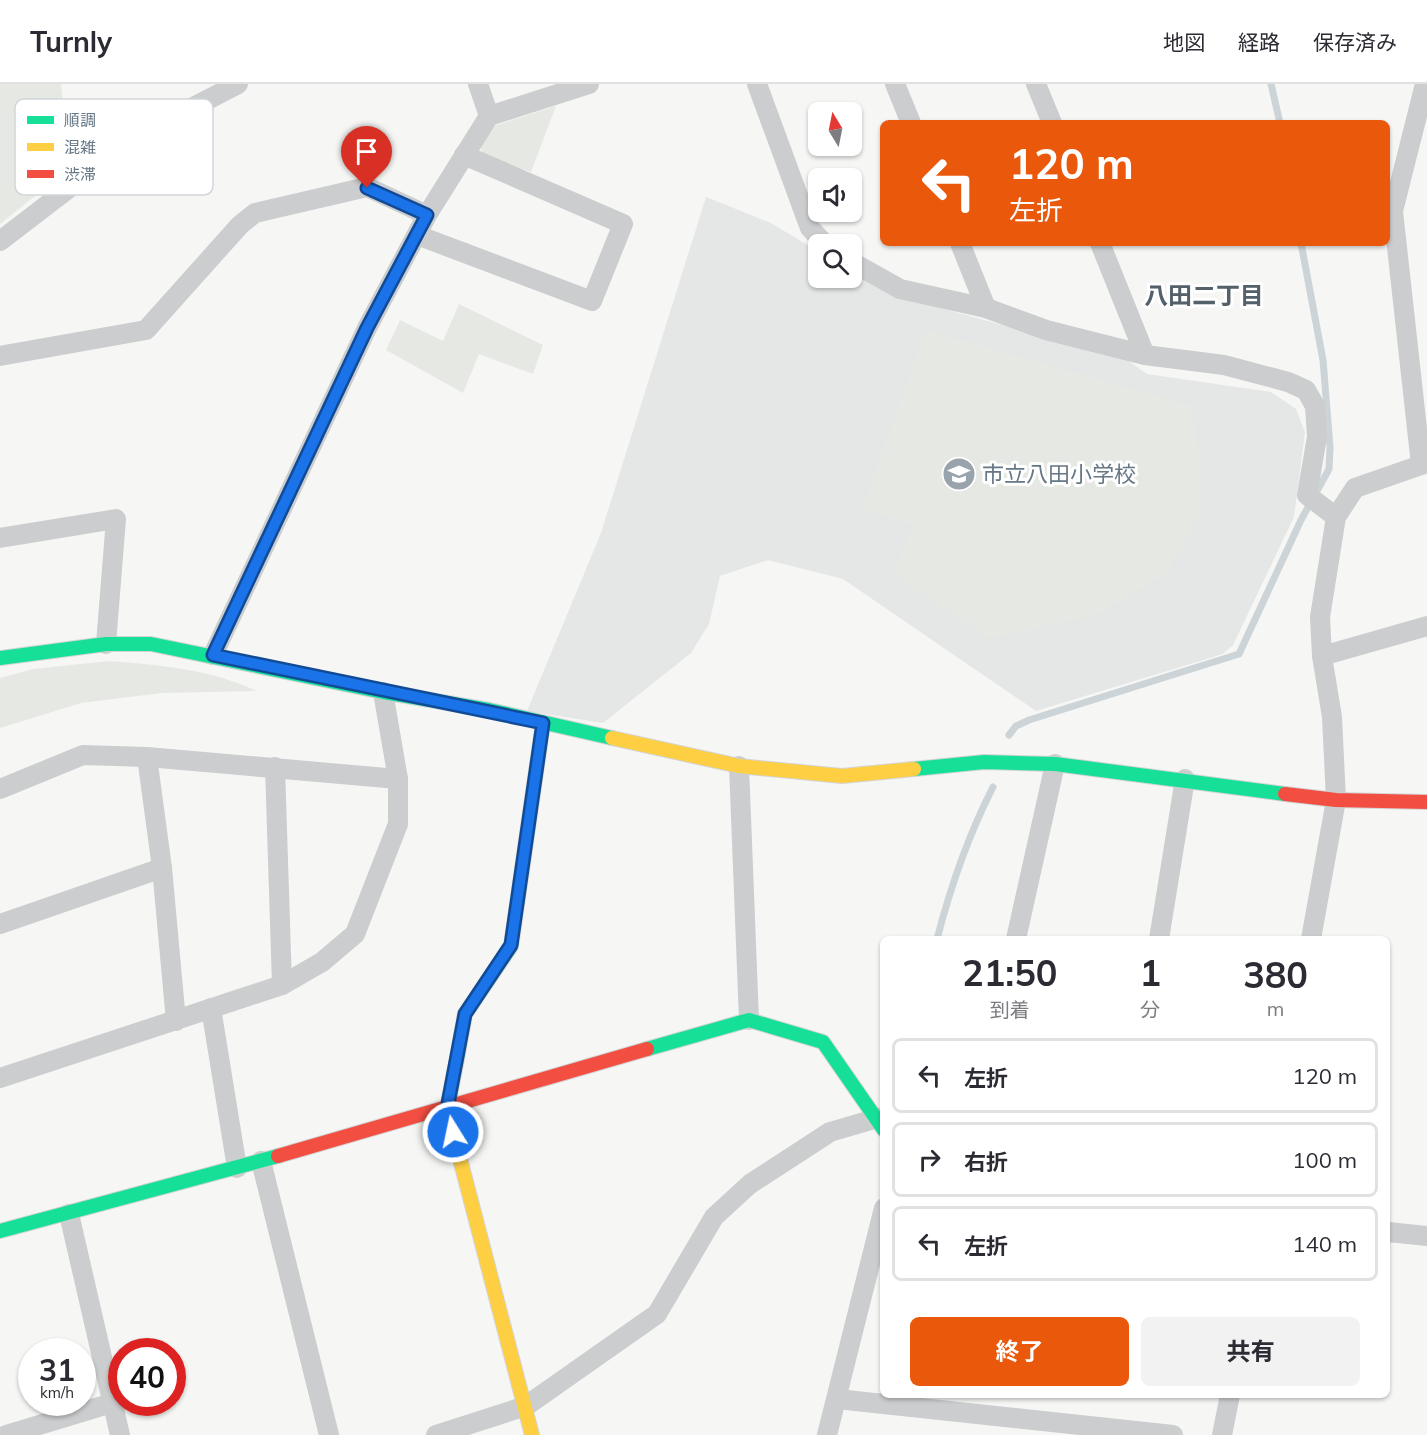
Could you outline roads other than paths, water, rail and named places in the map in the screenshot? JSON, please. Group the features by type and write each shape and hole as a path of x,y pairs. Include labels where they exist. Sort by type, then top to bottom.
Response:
{"street":[{"path":"204,91 238,84"},
{"path":"478,84 489,116"},
{"path":"213,655 367,328 427,215 489,116 589,84"},
{"path":"757,84 810,228 816,234"},
{"path":"895,84 910,120"},
{"path":"1036,84 1051,120"},
{"path":"1322,507 1355,488 1424,464 1393,211 1425,84"},
{"path":"417,236 592,301 623,224 464,155"},
{"path":"0,356 146,330 240,225 255,213 367,188 427,215"},
{"path":"0,241 60,195"},
{"path":"961,246 986,308"},
{"path":"1101,246 1145,355"},
{"path":"862,268 900,290 986,308 1046,330 1145,355 1224,365 1288,382 1305,390 1315,406 1317,436 1307,495 1322,507"},
{"path":"1312,936 1336,800 1332,717 1322,656 1320,617 1322,507"},
{"path":"0,537 116,519 106,644"},
{"path":"1322,656 1427,626"},
{"path":"0,658 106,644 151,644 543,723 739,766 842,776 984,762 1054,764 1336,800 1427,802"},
{"path":"0,1078 282,985 322,962 355,934 398,824 398,779 383,692"},
{"path":"532,1435 447,1109 465,1014 511,945 543,723"},
{"path":"0,789 83,755 147,757 398,779"},
{"path":"147,757 162,868 176,1021"},
{"path":"1017,936 1054,764"},
{"path":"739,766 749,1020"},
{"path":"275,767 282,985"},
{"path":"1159,936 1185,779"},
{"path":"0,924 162,868"},
{"path":"211,1008 237,1168"},
{"path":"0,1231 447,1109 749,1020 823,1042 880,1123"},
{"path":"436,1435 526,1406 657,1314 714,1217 750,1184 830,1132 880,1124"},
{"path":"261,1161 329,1435"},
{"path":"69,1214 108,1385"},
{"path":"1390,1232 1427,1236"},
{"path":"827,1435 875,1277 880,1239"},
{"path":"1222,1435 1229,1398"},
{"path":"837,1399 1173,1435"},
{"path":"6,1435 108,1403"},
{"path":"115,1416 120,1435"}],"waterway":[{"path":"1271,84 1279,120"},
{"path":"1009,735 1016,726 1029,720 1239,654 1301,520 1329,469 1330,447 1323,360 1302,246"},
{"path":"938,936 961,861 993,787"}],"place":[{"name":"市立八田小学校","path":"959,474"}],"district":[{"name":"八田二丁目","path":"1204,295"}]}
